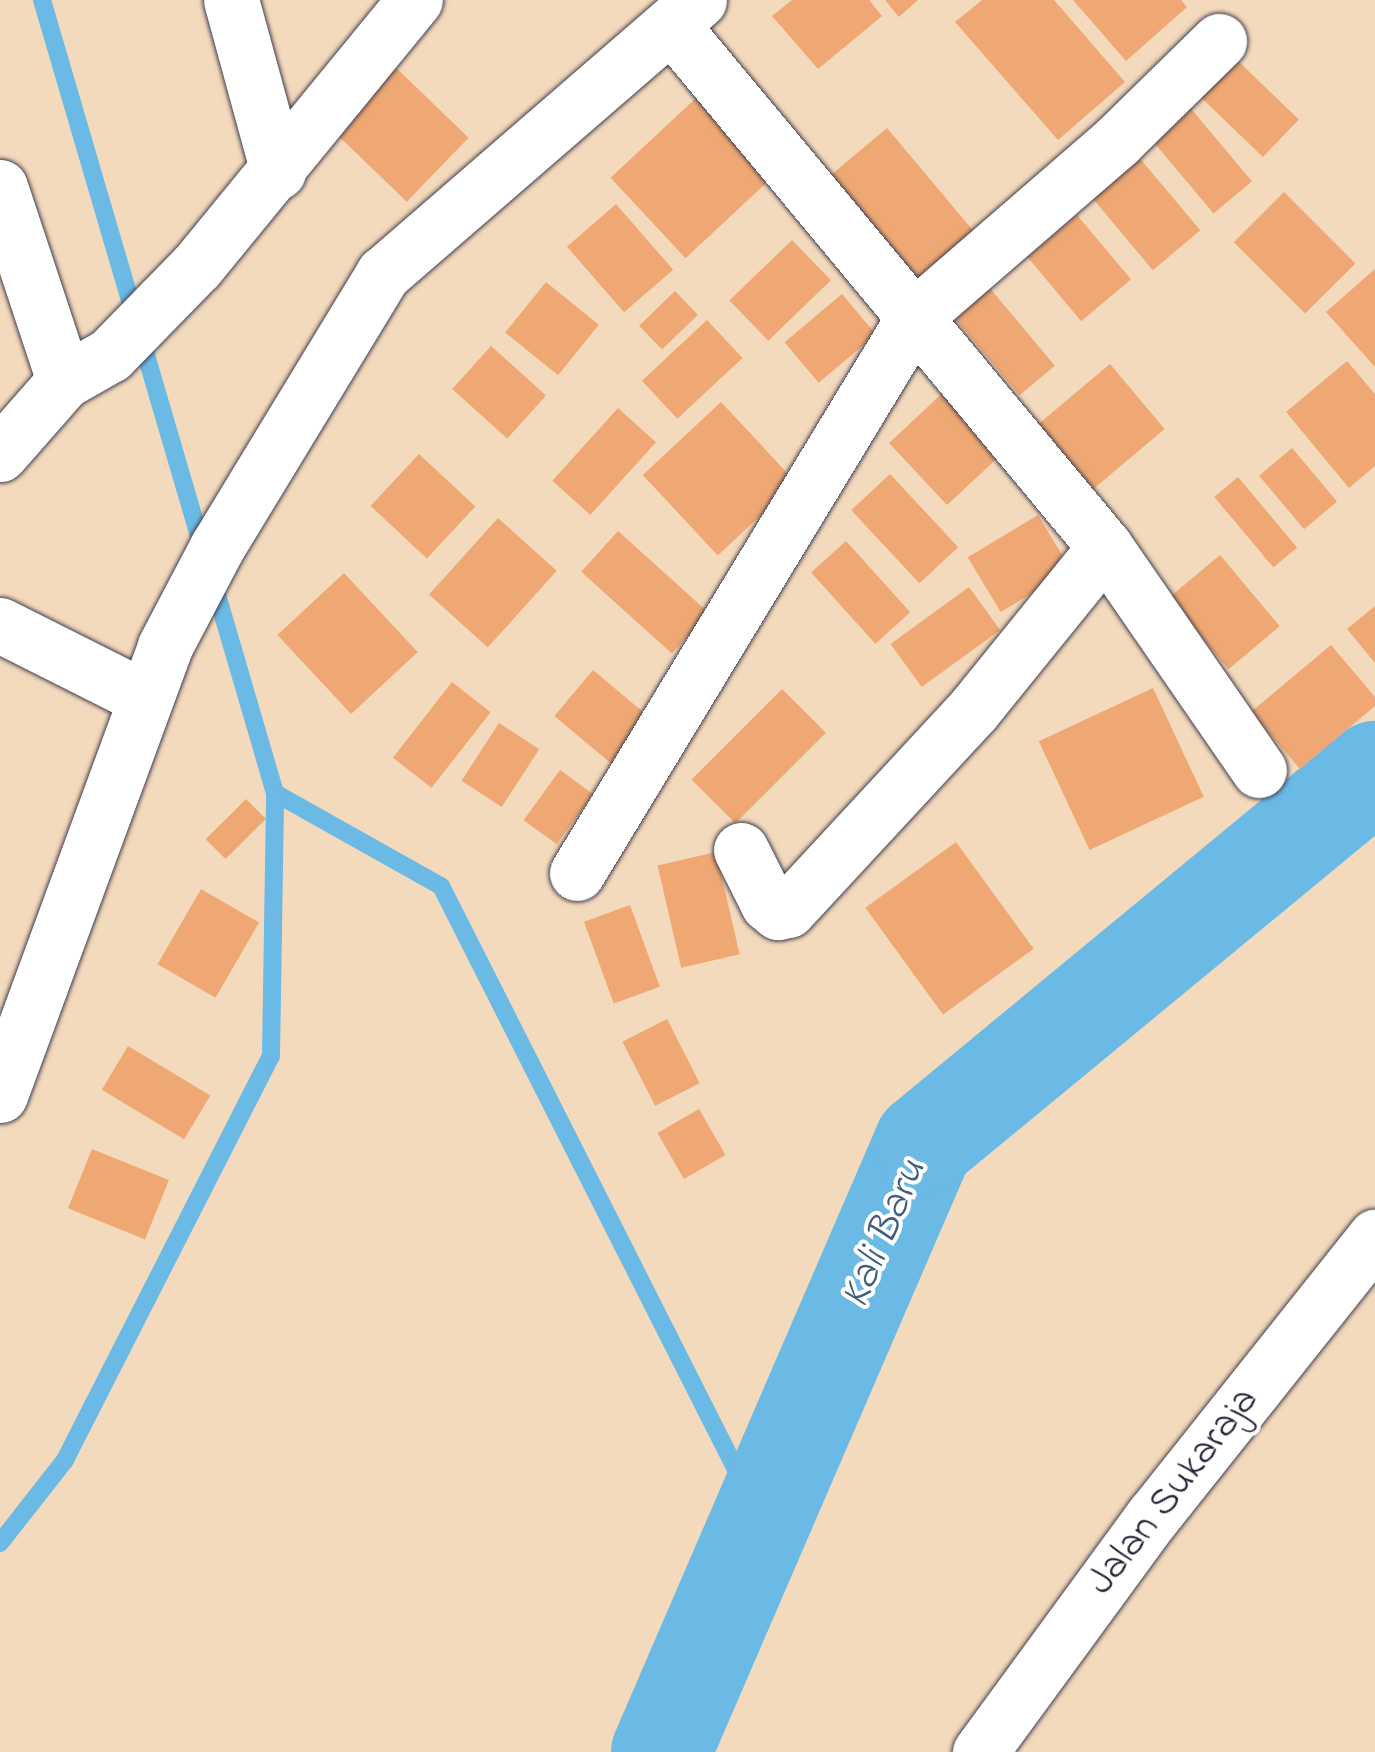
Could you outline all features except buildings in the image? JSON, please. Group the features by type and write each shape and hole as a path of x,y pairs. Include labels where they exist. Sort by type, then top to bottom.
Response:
{"street":[{"path":"230,0 278,172"},
{"path":"0,454 197,266 278,172 415,0"},
{"path":"0,1095 165,646 217,546 383,274 685,13 914,317 1105,548 1259,770"},
{"path":"578,874 914,317 1117,141 1219,40"},
{"path":"0,188 87,368"},
{"path":"740,850 768,904 778,912 788,910 974,710 1105,548"},
{"path":"0,624 145,698"},
{"name":"Jalan Sukaraja","path":"980,1752 1153,1516 1375,1237"}],"waterway":[{"path":"42,0 202,546"},
{"path":"213,581 275,793 441,886 761,1519"},
{"name":"Kali Baru","path":"661,1752 924,1143 1375,771"},
{"path":"0,1543 65,1460 271,1056 275,793"}]}
